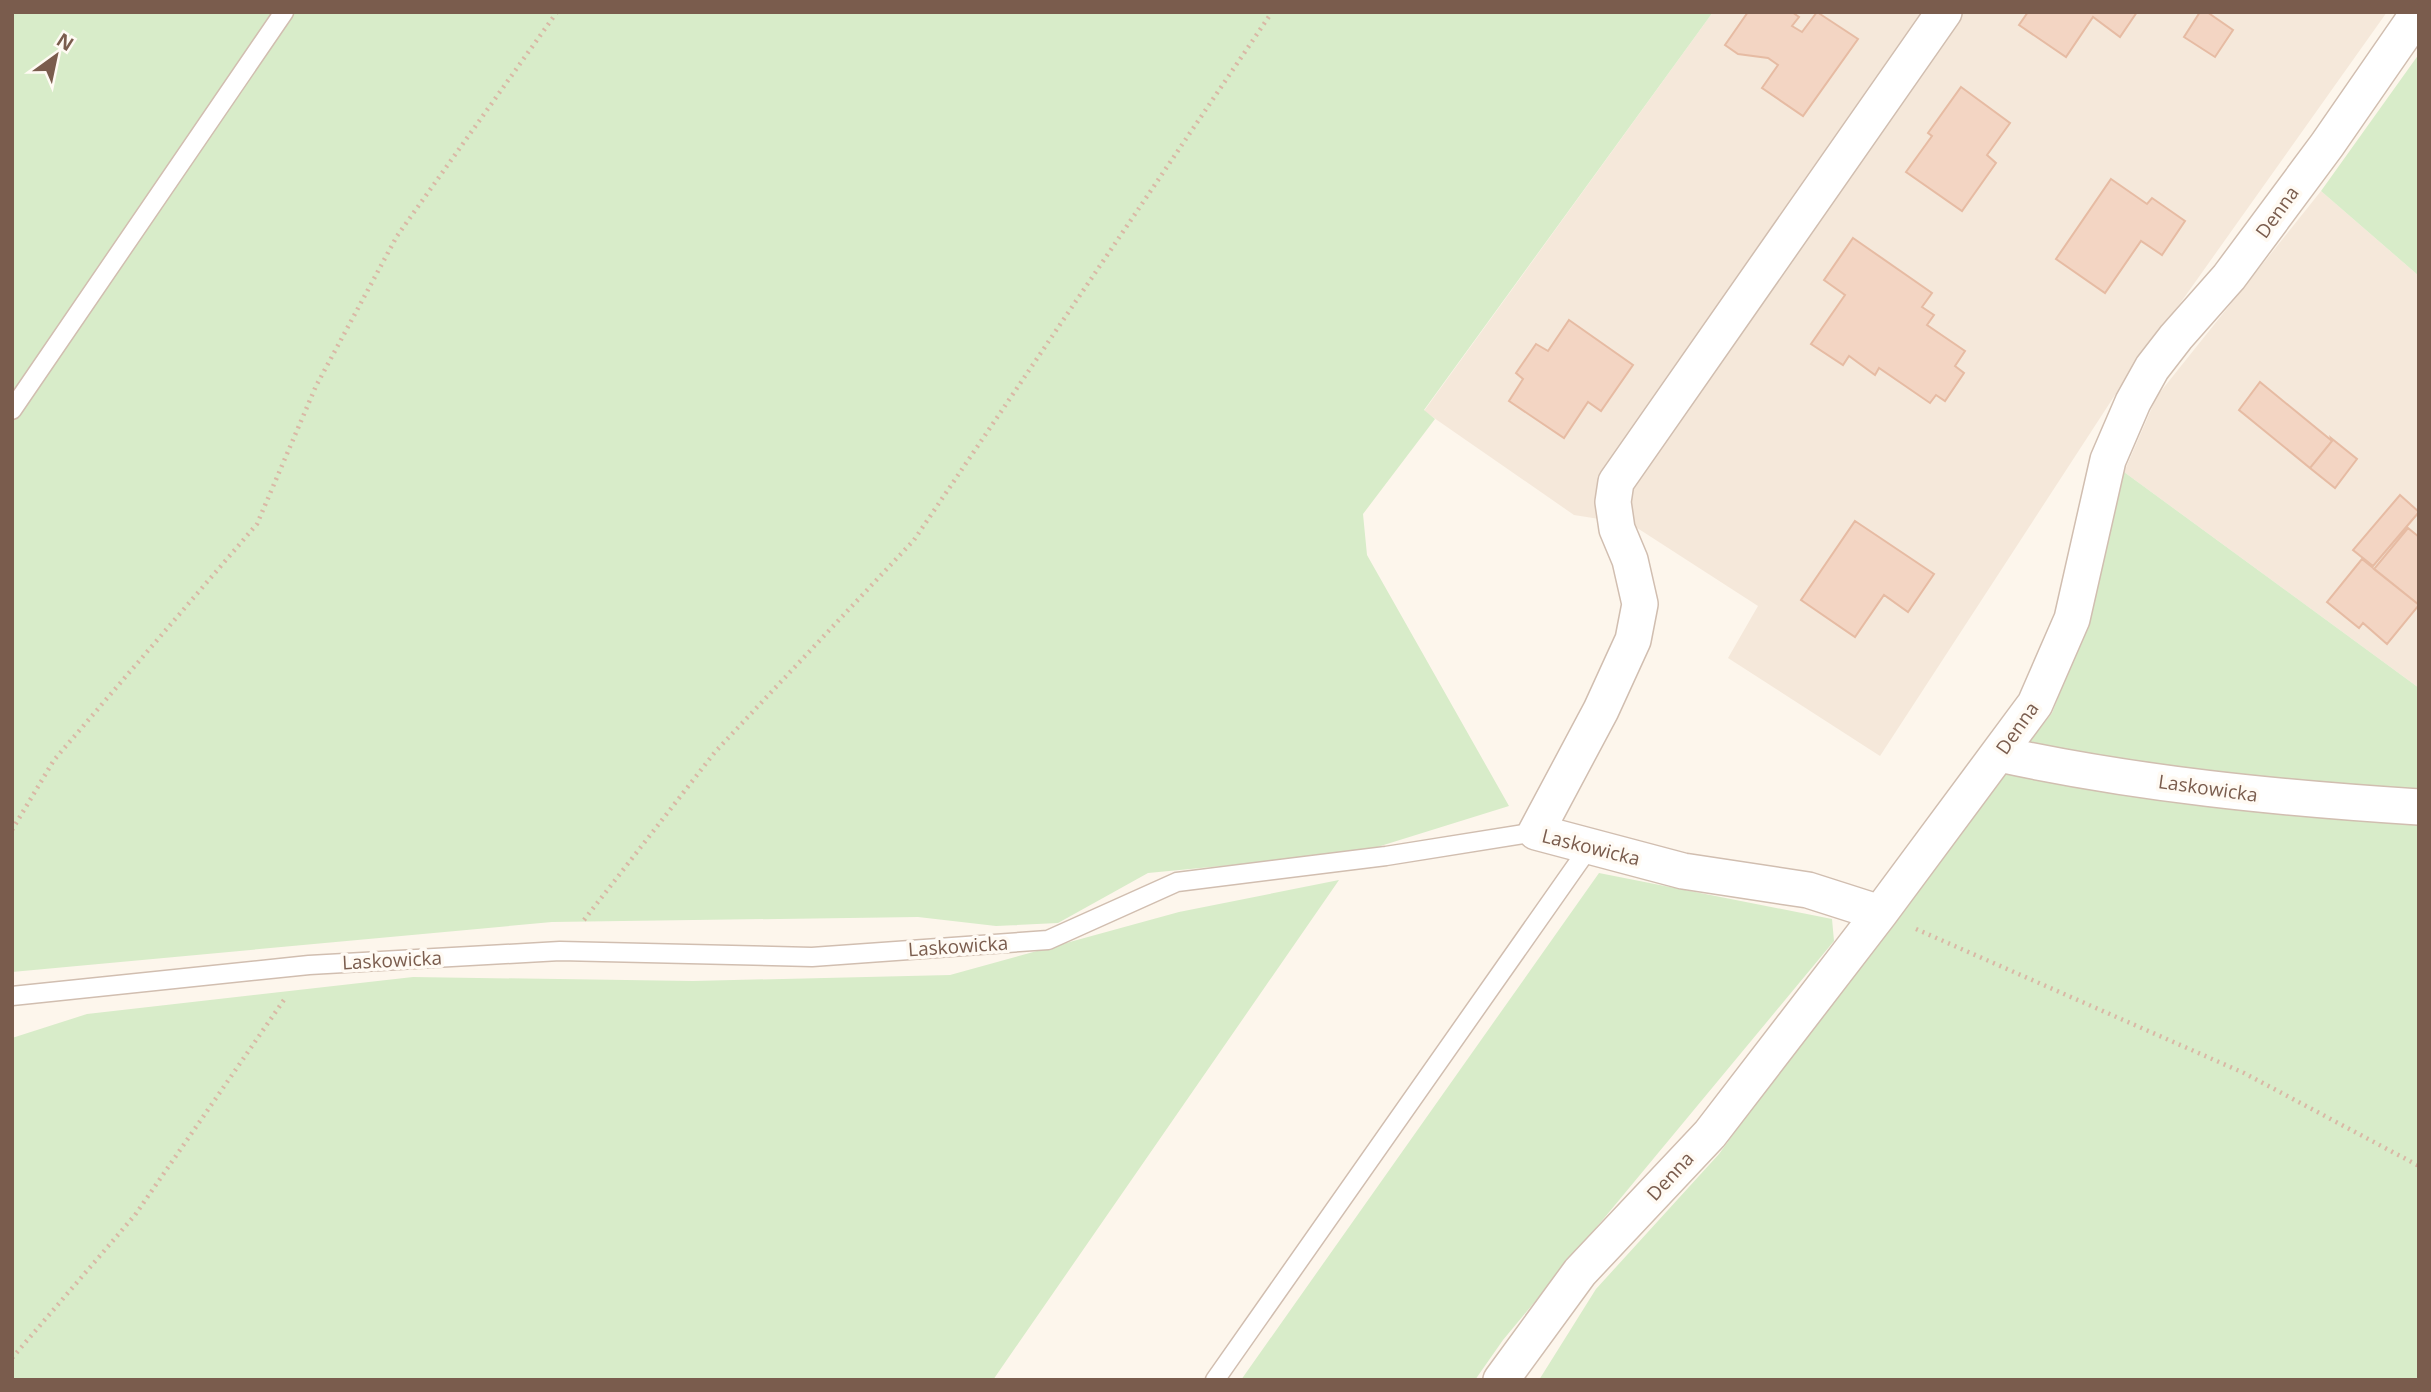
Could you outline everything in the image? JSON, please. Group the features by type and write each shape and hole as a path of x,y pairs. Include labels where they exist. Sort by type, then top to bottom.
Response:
{"street":[{"path":"1536,832 1601,710 1633,640 1640,604 1630,560 1617,529 1613,502 1616,482 1944,12"},
{"name":"Denna","path":"1501,1380 1580,1272 1710,1133 1880,913 2035,704 2072,619 2108,460 2133,402 2152,368 2229,277 2327,145 2419,12"},
{"name":"Laskowicka","path":"1999,754 2074,770 2286,798 2419,807"},
{"name":"Laskowicka","path":"1536,832 1683,871 1808,890 1880,913"}],"lane":[{"path":"12,410 284,12"},
{"name":"Laskowicka","path":"12,996 309,965 560,951 812,957 1048,940 1177,882 1386,856 1536,832"},
{"path":"1215,1380 1590,846"}],"path":[{"path":"12,830 54,760 257,524 316,386 397,236 557,12"},
{"path":"560,951 715,752 914,540 1272,12"},
{"path":"1880,913 2244,1073 2419,1166"},
{"path":"12,1358 135,1215 309,965"}],"shaded area":[{"path":"1713,12 2387,12 2115,395 1880,756 1728,658 1758,606 1631,524 1574,515 1424,411"},
{"path":"2321,191 2419,276 2419,688 2124,472 2157,396"}],"green space":[{"path":"12,12 1713,12 1424,410 1435,419 1363,514 1367,555 1509,806 1358,853 1148,873 1058,923 996,926 918,917 552,922 12,972"},
{"path":"2419,54 2419,276 2321,191"},
{"path":"2124,472 2419,688 2419,1380 1539,1380 1596,1289 1719,1154 1834,995 2052,713 2089,620"},
{"path":"1599,873 1832,919 1834,941 1503,1340 1475,1380 1241,1380"},
{"path":"1339,880 993,1380 12,1380 12,1038 87,1014 413,977 693,981 950,975 1179,912"}],"building":[{"path":"1748,12 1792,12 1799,17 1792,26 1802,32 1817,12 1858,39 1803,116 1762,88 1778,65 1768,58 1738,54 1725,45"},
{"path":"2028,12 2137,12 2120,37 2093,17 2066,57 2019,25"},
{"path":"2200,12 2207,12 2233,30 2215,57 2184,37"},
{"path":"1961,87 2010,123 1987,155 1996,163 1962,211 1906,172 1932,136 1928,133"},
{"path":"2111,179 2147,204 2152,198 2185,221 2162,255 2141,241 2105,293 2056,259"},
{"path":"1853,238 1932,293 1922,307 1934,315 1927,325 1965,351 1955,366 1964,373 1945,401 1936,395 1930,403 1879,368 1875,375 1849,356 1843,365 1811,344 1845,295 1824,280"},
{"path":"1569,320 1633,365 1601,411 1588,402 1564,438 1509,401 1523,379 1516,373 1536,344 1548,351"},
{"path":"2260,382 2332,441 2310,468 2239,410"},
{"path":"2331,438 2357,459 2335,488 2310,468 2332,441"},
{"path":"2400,495 2419,512 2373,566 2353,550"},
{"path":"1855,521 1934,574 1908,612 1884,595 1855,637 1801,600"},
{"path":"2408,528 2419,537 2419,605 2374,569"},
{"path":"2362,559 2419,605 2387,644 2363,623 2359,628 2327,602"}]}
